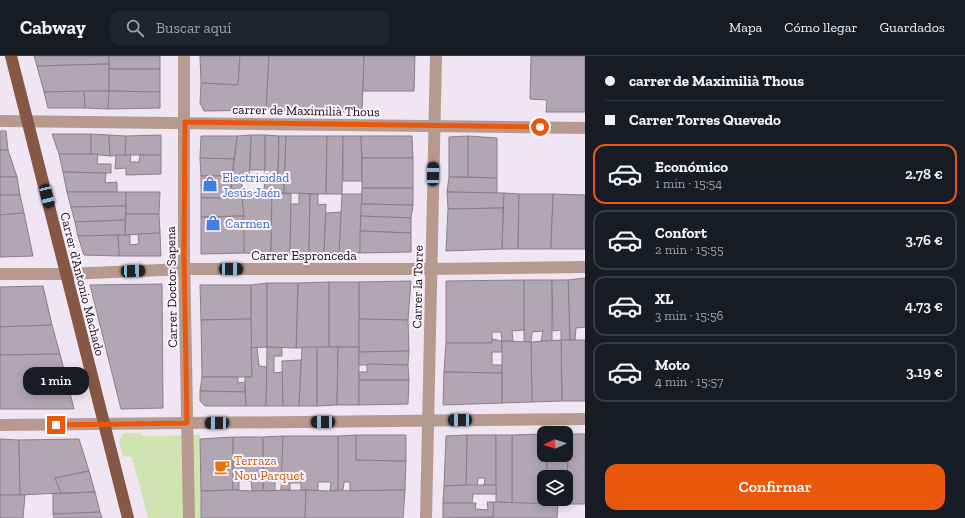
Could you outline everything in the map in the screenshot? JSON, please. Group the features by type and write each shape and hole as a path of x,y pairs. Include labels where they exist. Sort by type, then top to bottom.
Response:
{"main road":[{"name":"Carrer d'Antonio Machado","path":"11,56 128,518"}],"street":[{"name":"Carrer Doctor Sapena","path":"184,56 185,269 189,518"},
{"name":"Carrer la Torre","path":"426,518 436,56"},
{"name":"carrer de Maximilià Thous","path":"0,121 185,122 585,128"},
{"name":"Carrer Espronceda","path":"0,274 66,274 185,269 431,269 585,267"},
{"path":"0,426 585,419"}],"green space":[{"path":"123,433 141,433 142,436 200,435 201,518 148,518 132,457 123,456 119,442"}],"building":[{"path":"34,56 109,56 109,64 37,66"},
{"path":"109,56 160,56 160,69 109,69"},
{"path":"200,56 240,56 238,85 201,83"},
{"path":"240,56 269,56 266,110 204,111 200,103 201,83 238,85"},
{"path":"269,56 364,56 362,112 266,110"},
{"path":"364,56 415,56 414,91 363,91"},
{"path":"531,56 585,56 585,112 546,112 547,100 530,99"},
{"path":"109,64 109,91 44,92 37,66"},
{"path":"109,69 160,69 160,92 109,91"},
{"path":"84,91 85,108 48,108 44,92"},
{"path":"84,91 109,91 108,109 85,108"},
{"path":"109,91 160,92 160,108 108,109"},
{"path":"0,131 6,131 8,150 0,150"},
{"path":"52,134 91,134 91,154 59,154"},
{"path":"91,134 109,135 110,156 91,154"},
{"path":"109,135 126,136 125,155 110,156"},
{"path":"161,135 161,155 125,155 126,136"},
{"path":"251,135 265,135 265,170 250,170"},
{"path":"251,135 249,180 242,180 242,198 230,198 237,136"},
{"path":"265,135 279,136 278,175 265,175"},
{"path":"201,136 237,136 234,159 200,158"},
{"path":"279,136 286,136 284,193 264,193 265,175 278,175"},
{"path":"286,136 327,136 326,194 284,193"},
{"path":"327,136 343,136 342,194 326,194"},
{"path":"343,136 361,136 362,181 343,181"},
{"path":"361,136 412,136 413,158 362,158"},
{"path":"468,136 497,138 497,178 468,177"},
{"path":"468,136 468,177 449,177 449,137"},
{"path":"0,150 8,150 17,177 0,177"},
{"path":"59,154 98,154 97,164 111,164 111,173 63,172"},
{"path":"116,155 131,155 130,162 139,162 140,155 161,155 161,174 126,175 126,168 115,169"},
{"path":"200,158 234,159 232,176 201,176"},
{"path":"362,158 413,158 413,188 362,188"},
{"path":"63,172 106,173 105,183 117,182 117,192 67,192"},
{"path":"201,176 232,176 230,198 201,198"},
{"path":"0,177 17,177 20,195 0,195"},
{"path":"449,177 497,178 497,193 447,192"},
{"path":"362,188 413,188 413,205 361,204"},
{"path":"67,192 126,192 126,206 71,207"},
{"path":"126,192 160,192 159,214 126,214"},
{"path":"242,192 272,193 271,254 244,253"},
{"path":"447,192 504,193 503,208 448,209"},
{"path":"272,193 291,194 290,254 271,254"},
{"path":"299,193 310,194 309,253 290,254 291,204 299,204"},
{"path":"504,193 519,194 518,249 502,249"},
{"path":"310,194 318,194 318,205 326,204 324,253 309,253"},
{"path":"342,194 362,194 360,253 339,252"},
{"path":"519,194 553,194 551,249 518,249"},
{"path":"553,194 585,195 585,249 551,249"},
{"path":"0,195 20,195 24,213 0,215"},
{"path":"201,198 242,198 244,216 201,217"},
{"path":"361,204 413,205 411,218 361,216"},
{"path":"126,206 125,220 75,222 71,207"},
{"path":"503,208 502,249 446,251 448,209"},
{"path":"341,212 339,252 324,253 326,213"},
{"path":"24,213 33,256 0,257 0,215"},
{"path":"126,214 159,214 160,233 125,235"},
{"path":"244,216 244,253 201,254 201,217"},
{"path":"361,216 411,218 411,233 360,231"},
{"path":"125,220 125,235 78,236 75,222"},
{"path":"360,231 411,233 411,252 360,253"},
{"path":"160,233 161,256 119,256 118,235 130,235 130,245 139,244 138,234"},
{"path":"118,235 119,256 84,255 78,236"},
{"path":"585,278 585,327 576,328 575,340 570,340 568,280"},
{"path":"524,280 552,280 552,341 541,341 543,331 532,332 531,342 524,341"},
{"path":"524,280 524,330 512,331 513,341 502,341 501,332 492,332 492,343 446,343 446,281"},
{"path":"552,280 568,280 570,340 561,340 561,330 553,331"},
{"path":"411,281 408,320 359,319 359,282"},
{"path":"329,282 329,347 296,348 298,283"},
{"path":"329,282 359,282 359,347 329,347"},
{"path":"267,283 267,347 251,348 251,285"},
{"path":"267,283 298,283 296,348 267,347"},
{"path":"162,284 163,408 121,409 90,285"},
{"path":"200,285 251,285 251,319 201,320"},
{"path":"43,286 52,325 0,327 0,287"},
{"path":"251,319 252,377 202,377 201,320"},
{"path":"359,319 408,320 409,351 359,352"},
{"path":"52,325 60,354 0,355 0,327"},
{"path":"492,339 502,341 502,352 492,352 492,365 502,365 502,373 444,372 446,343 492,343"},
{"path":"561,340 585,340 585,401 562,401"},
{"path":"561,340 562,401 532,402 531,342"},
{"path":"502,341 531,342 532,402 502,403"},
{"path":"257,347 259,366 267,367 266,406 246,406 245,377 252,377 251,348"},
{"path":"267,347 282,348 282,356 274,356 274,373 283,372 283,406 266,406"},
{"path":"302,347 317,347 317,406 299,406"},
{"path":"317,347 338,347 337,405 317,406"},
{"path":"338,347 359,347 359,405 337,405"},
{"path":"409,351 408,365 359,365 359,352"},
{"path":"60,354 74,409 0,409 0,355"},
{"path":"301,360 299,406 283,406 282,361"},
{"path":"367,364 408,365 409,380 359,380 359,372 367,372"},
{"path":"444,372 502,373 502,403 443,405"},
{"path":"202,377 238,377 238,383 245,382 245,392 200,391"},
{"path":"359,380 409,380 408,404 359,405"},
{"path":"200,391 245,392 246,406 205,406 200,401"},
{"path":"537,434 537,462 547,462 547,470 537,470 537,504 512,503 512,435"},
{"path":"573,434 585,434 585,504 573,504 573,470 567,470 568,462 573,462"},
{"path":"356,435 356,460 406,461 405,490 350,491 350,482 344,482 343,490 338,490 338,436"},
{"path":"356,435 406,435 406,461 356,460"},
{"path":"467,435 496,435 496,485 484,485 485,478 478,478 477,486 466,485"},
{"path":"467,435 466,485 444,486 446,436"},
{"path":"496,435 512,435 512,503 496,502"},
{"path":"283,436 282,481 275,481 275,491 263,491 263,437"},
{"path":"283,436 338,436 338,490 330,491 331,482 318,482 318,491 301,490 301,483 290,483 290,490 281,490"},
{"path":"233,437 233,490 201,491 200,439"},
{"path":"233,437 263,437 263,491 252,491 251,481 239,481 239,490 233,490"},
{"path":"0,439 19,440 20,495 0,495"},
{"path":"79,439 89,471 55,478 61,493 20,495 19,440"},
{"path":"547,462 568,462 567,470 547,470"},
{"path":"89,471 95,492 61,493 55,478"},
{"path":"496,485 496,494 473,494 472,503 443,503 444,486"},
{"path":"306,490 305,518 201,518 201,491"},
{"path":"306,490 405,490 403,518 305,518"},
{"path":"95,492 100,512 53,514 53,494"},
{"path":"0,495 25,495 23,518 0,518"},
{"path":"487,502 494,502 493,517 443,518 443,503 476,503 475,509 488,510"},
{"path":"494,502 537,503 537,506 558,506 557,518 493,518"},
{"path":"100,512 102,518 54,518 53,514"},
{"path":"493,517 493,518 453,518"}],"place":[{"name":"Electricidad Jesús Jaén","path":"210,184"},
{"name":"Carmen","path":"213,223"},
{"name":"Terraza Nou Parquet","path":"222,467"}],"route":[{"path":"56,425 187,423 184,255 185,122 540,127"}]}
